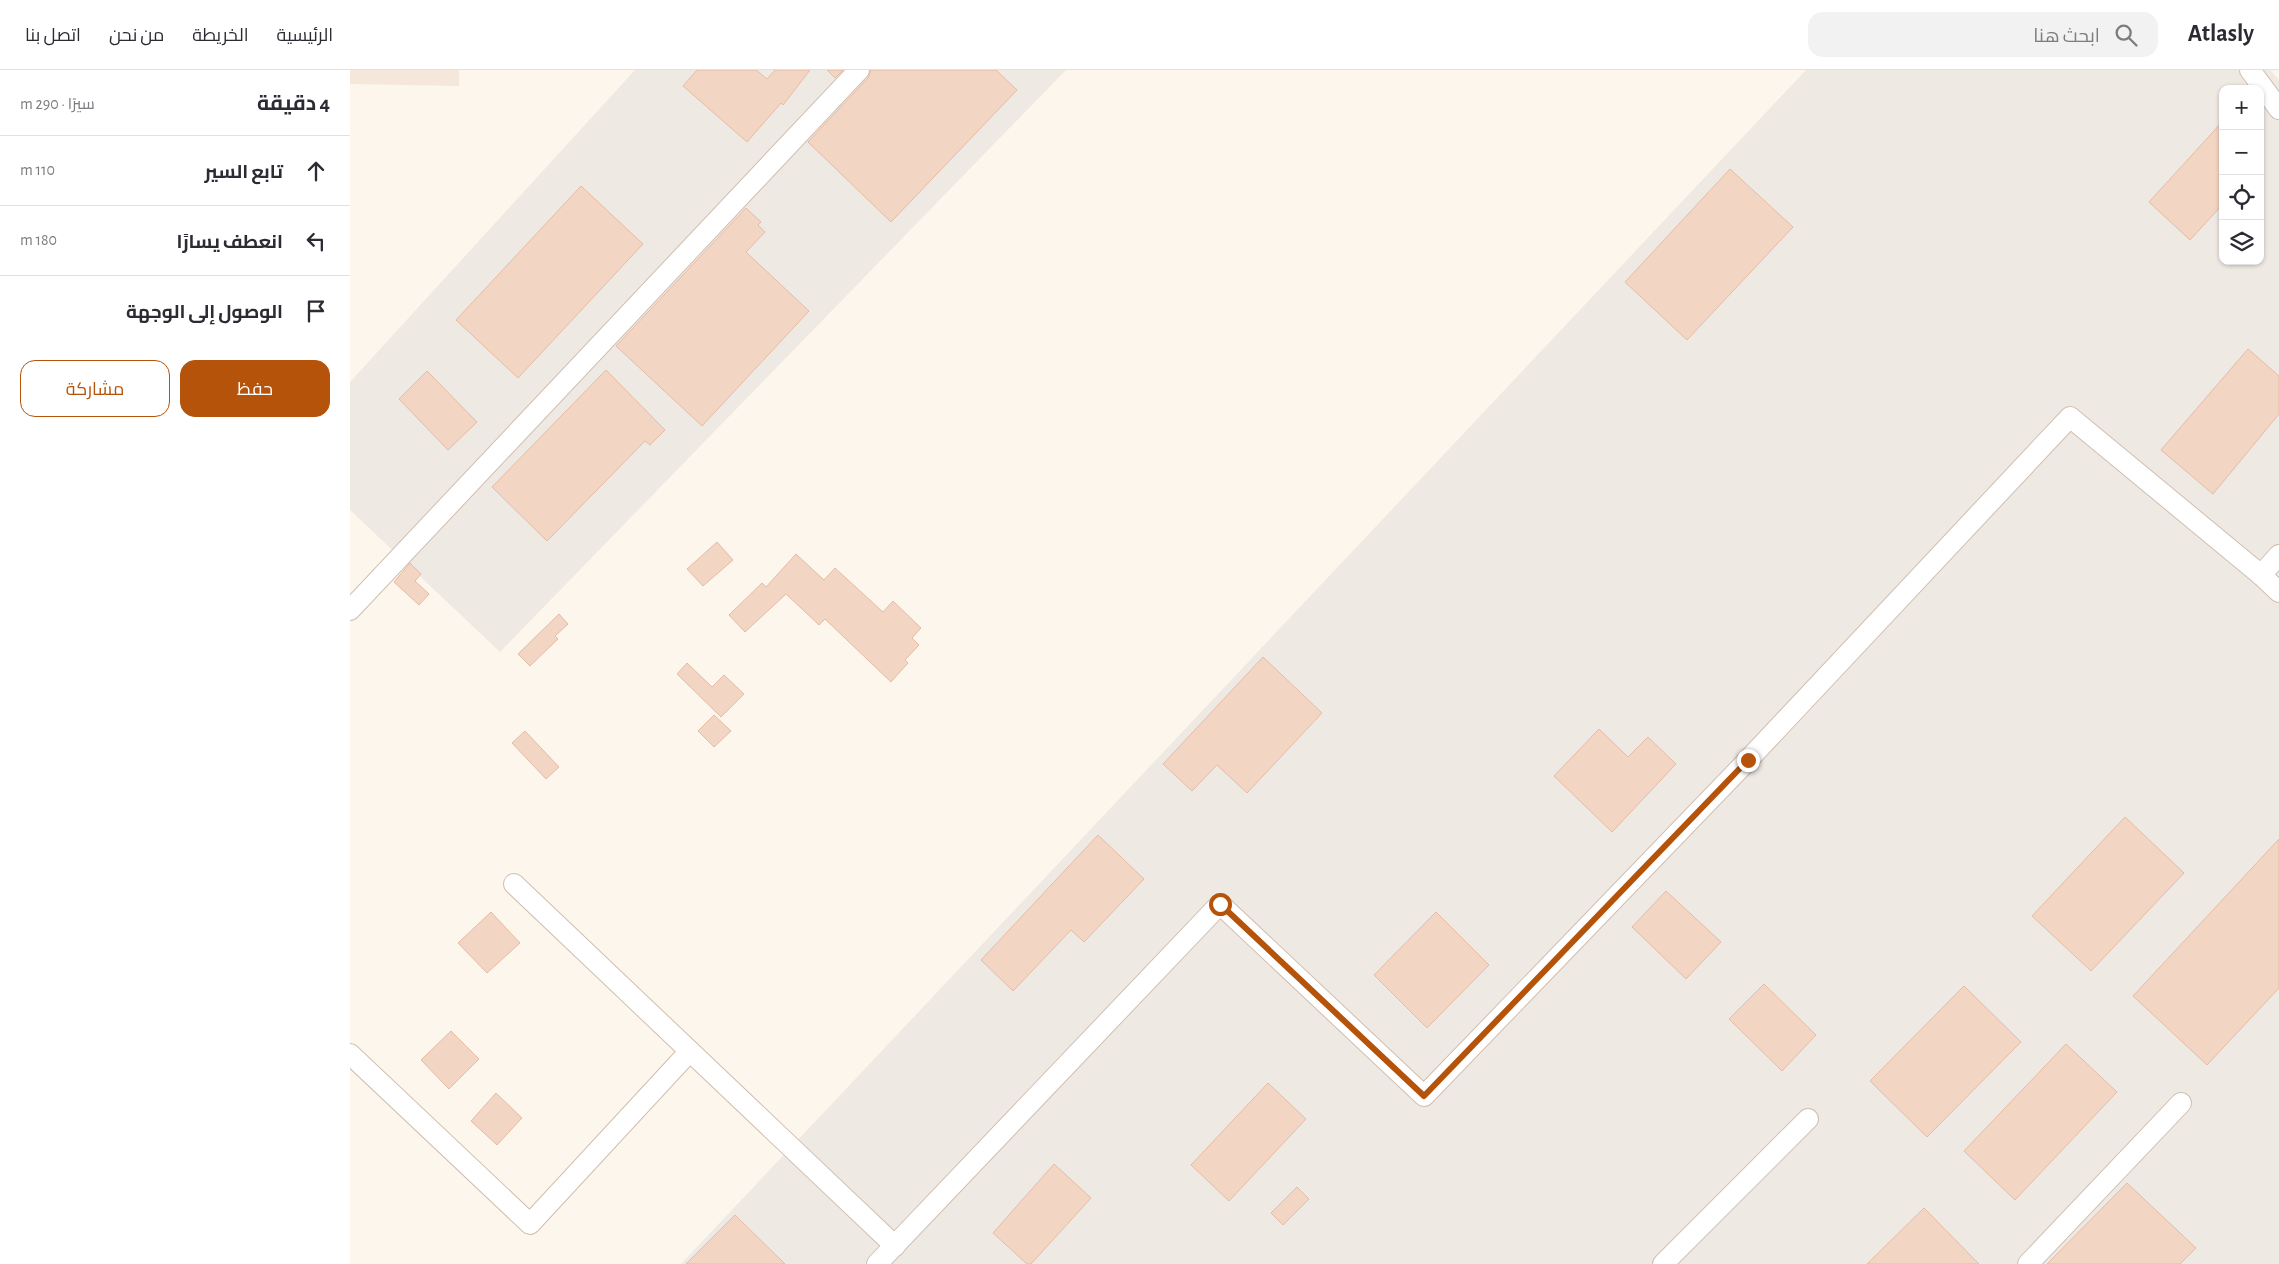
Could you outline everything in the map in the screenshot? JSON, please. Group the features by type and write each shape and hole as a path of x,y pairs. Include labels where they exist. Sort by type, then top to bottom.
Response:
{"street":[{"path":"350,610 858,70"},
{"path":"2250,70 2276,100"},
{"path":"877,1264 1220,904 1424,1096 1748,760 2070,417 2279,592"},
{"path":"2261,575 2279,556"},
{"path":"514,884 895,1246"},
{"path":"350,1054 530,1224 690,1051"},
{"path":"2028,1264 2181,1103"},
{"path":"1663,1264 1808,1119"}],"shaded area":[{"path":"350,70 459,70 459,86 350,84"},
{"path":"635,70 1066,70 500,652 350,510 350,382"},
{"path":"1806,70 2270,70 2279,80 2279,1264 681,1264"}],"building":[{"path":"697,70 756,70 767,79 775,70 810,70 783,105 781,103 747,142 683,86"},
{"path":"827,70 843,70 835,78"},
{"path":"871,70 996,70 1017,90 891,222 808,142 868,78"},
{"path":"2219,125 2219,208 2190,240 2149,202"},
{"path":"1730,169 1793,227 1687,340 1625,282"},
{"path":"581,186 643,244 518,378 456,320"},
{"path":"746,208 761,222 758,225 765,232 746,252 809,311 702,426 616,346"},
{"path":"2248,349 2279,376 2279,414 2213,494 2161,450"},
{"path":"606,370 665,430 650,445 645,441 547,541 492,487"},
{"path":"427,371 477,422 448,450 399,399"},
{"path":"717,542 733,560 703,586 687,569"},
{"path":"796,554 824,580 835,568 883,612 893,601 921,628 912,638 919,645 905,660 908,663 891,682 825,619 819,625 786,594 745,632 729,615 762,583 766,587"},
{"path":"410,563 421,574 415,581 429,594 419,605 394,582"},
{"path":"559,614 568,624 555,636 558,639 530,666 518,654"},
{"path":"1263,657 1322,713 1247,793 1217,765 1192,791 1163,764"},
{"path":"687,663 712,687 724,675 744,694 721,717 677,674"},
{"path":"714,715 731,731 714,747 698,731"},
{"path":"1599,729 1628,757 1648,737 1676,764 1612,832 1554,776"},
{"path":"525,731 559,767 546,779 512,743"},
{"path":"2125,817 2184,873 2091,971 2032,916"},
{"path":"1098,835 1144,879 1084,942 1071,930 1013,991 981,960"},
{"path":"2279,839 2279,988 2207,1065 2133,996"},
{"path":"1666,891 1721,942 1686,979 1632,927"},
{"path":"491,912 520,943 487,973 458,943"},
{"path":"1436,912 1489,965 1427,1028 1374,975"},
{"path":"1764,984 1816,1035 1782,1071 1729,1019"},
{"path":"1964,986 2021,1042 1927,1137 1870,1081"},
{"path":"451,1031 479,1059 449,1089 421,1060"},
{"path":"2066,1044 2117,1092 2015,1200 1964,1151"},
{"path":"1268,1083 1306,1119 1229,1201 1191,1165"},
{"path":"496,1093 522,1118 497,1145 471,1121"},
{"path":"1054,1164 1091,1198 1031,1264 1027,1264 993,1233"},
{"path":"2127,1183 2196,1248 2180,1264 2047,1264"},
{"path":"1297,1187 1309,1199 1283,1225 1271,1213"},
{"path":"1924,1208 1979,1264 1867,1264"},
{"path":"735,1215 785,1264 686,1264"}],"route":[{"path":"1220,904 1424,1096 1748,760"}]}
